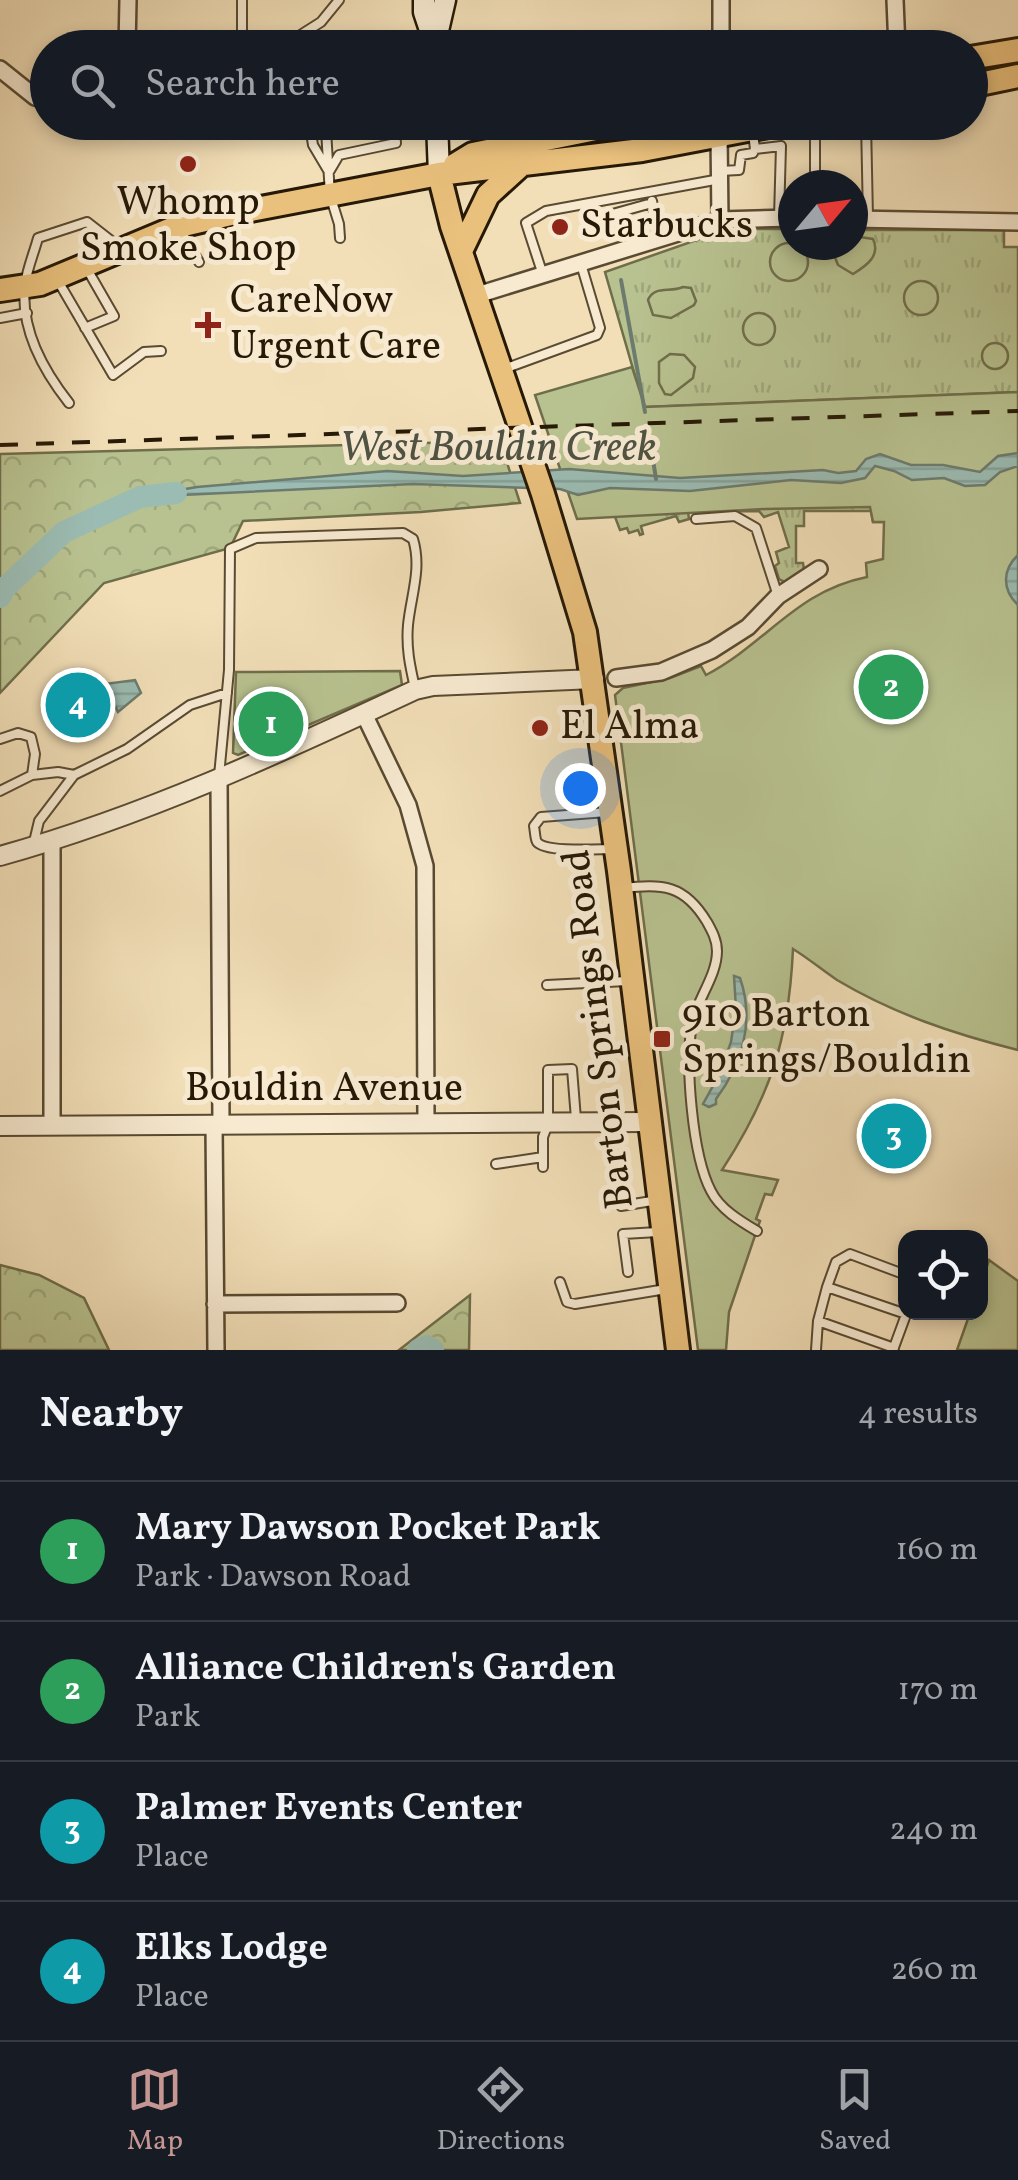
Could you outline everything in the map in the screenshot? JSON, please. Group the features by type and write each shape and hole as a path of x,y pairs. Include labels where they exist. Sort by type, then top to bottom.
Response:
{"main road":[{"path":"424,0 429,30"},
{"path":"438,30 445,0"},
{"path":"988,56 1017,54"},
{"path":"988,82 1018,76"},
{"name":"Barton Springs Road","path":"437,140 438,174 474,296 543,494 585,632 605,678 611,812 678,1350"},
{"path":"0,290 56,278 178,226 329,183 438,174 529,140"},
{"path":"461,250 488,195 532,140"},
{"path":"552,140 642,150 677,140"}],"street":[{"path":"128,0 128,30"},
{"path":"721,0 721,30"},
{"path":"895,0 896,30"},
{"path":"0,69 30,93"},
{"path":"720,140 720,220"},
{"path":"474,296 720,220 778,218"},
{"path":"868,219 1018,222"},
{"path":"0,856 219,780 416,690 660,672 712,650 748,626 778,596 819,569"},
{"path":"364,714 408,805 425,866 426,1124"},
{"path":"216,1350 219,780"},
{"path":"52,841 52,1125"},
{"name":"Bouldin Avenue","path":"0,1126 648,1122"},
{"path":"215,1304 397,1302"}],"lane":[{"path":"242,0 242,30"},
{"path":"308,30 339,0"},
{"path":"312,140 329,183 340,238"},
{"path":"327,140 329,183"},
{"path":"329,183 339,155 396,140"},
{"path":"740,182 742,155 753,153 754,140"},
{"path":"758,140 780,146 782,170"},
{"path":"815,140 815,170"},
{"path":"864,170 865,140"},
{"path":"544,275 526,223 546,212 740,170"},
{"path":"650,192 662,240"},
{"path":"598,218 652,203"},
{"path":"69,403 46,374 29,331 25,286 38,238 88,222 122,250"},
{"path":"178,226 199,262"},
{"path":"500,370 598,334 600,328 581,264"},
{"path":"84,266 114,316 85,328"},
{"path":"56,278 113,375 144,352 161,350"},
{"path":"0,318 28,313"},
{"path":"696,519 734,516 756,528 778,596"},
{"path":"219,780 227,693 230,548 256,538 403,533 413,539 419,562 407,655 416,690"},
{"path":"33,846 38,821 74,775 127,749 190,705 227,693"},
{"path":"0,740 18,733 31,737 35,754 32,775"},
{"path":"0,791 32,775 74,775"},
{"path":"611,812 542,817 534,826 541,846 616,848"},
{"path":"621,888 650,886 677,890 693,902 716,941 717,956 693,1020 688,1081 711,1192 730,1213 757,1230"},
{"path":"547,985 632,981"},
{"path":"496,1164 543,1162 548,1070 572,1069 576,1124"},
{"path":"616,1170 621,1206 658,1200"},
{"path":"628,1272 623,1234 662,1232"},
{"path":"816,1350 818,1320 836,1262 850,1254 898,1272"},
{"path":"560,1282 567,1302 574,1304 670,1288"},
{"path":"827,1287 898,1310"},
{"path":"818,1320 894,1349 904,1320"}],"green space":[{"path":"728,229 778,229 778,260 868,260 868,230 1004,230 1004,247 1018,247 1018,392 644,407 605,272"},
{"path":"868,238 873,239 875,251 867,264 853,274 836,260 868,260"},
{"path":"778,248 778,260 807,260 802,275 789,281 776,275 770,262"},
{"path":"921,281 933,286 938,298 933,310 921,315 909,310 904,298 909,286"},
{"path":"691,288 694,305 671,318 653,315 648,300 651,295"},
{"path":"759,313 770,318 775,329 770,340 759,345 748,340 743,329 748,318"},
{"path":"995,343 1004,347 1008,356 1004,365 995,369 986,365 982,356 986,347"},
{"path":"670,354 684,355 695,367 693,378 671,395 665,394 659,383 659,362"},
{"path":"632,367 645,407 1018,392 1018,1050 902,1013 837,980 793,949 787,1011 774,1065 753,1116 722,1170 778,1180 772,1195 765,1194 756,1219 760,1221 729,1312 726,1350 698,1350 615,695 623,688 670,678 701,666 706,675 820,594 867,577 866,563 883,559 884,522 873,522 870,507 577,519 535,395"},
{"path":"500,441 520,503 243,521 230,548 104,583 0,693 0,454"},
{"path":"889,505 888,522 873,522 871,511 804,511 804,526 796,526 796,563 803,563 804,570 785,582 779,579 775,566 779,563 776,552 789,547 778,512 764,517 759,511 688,512 689,519 679,522 676,516 641,526 640,535 638,530 620,530 612,509"},
{"path":"400,671 402,685 238,755 233,753 236,672"},
{"path":"989,1260 1018,1281 1018,1350 957,1350 968,1320 988,1320"},
{"path":"0,1265 39,1275 84,1298 109,1350 0,1350"},
{"path":"470,1295 469,1350 399,1350"}],"water":[{"path":"1018,453 1018,466 1000,472 985,485 965,486 944,478 912,480 875,466 865,478 841,483 791,480 690,491 610,488 578,495 560,489 413,484 139,497 197,487 387,471 463,476 569,469 680,478 823,470 838,473 856,471 866,459 880,454 911,465 943,465 980,472 998,456"},
{"path":"1018,555 1018,605 1006,580"},
{"path":"135,680 141,693 118,712 105,684"},
{"path":"734,976 740,978 745,995 743,1044 716,1104 709,1107 703,1104 731,1042 736,1009"}],"waterway":[{"path":"621,280 645,412"},
{"path":"649,434 656,479"},
{"name":"West Bouldin Creek","path":"0,597 64,532 140,497 176,493"},
{"path":"418,1350 427,1346 433,1350"}],"railway":[{"path":"0,445 1018,411"}],"place":[{"name":"Whomp Smoke Shop","path":"188,164"},
{"name":"Starbucks","path":"560,227"},
{"name":"CareNow Urgent Care","path":"208,325"},
{"name":"Alliance Children's Garden","path":"891,687"},
{"name":"Elks Lodge","path":"78,705"},
{"name":"Mary Dawson Pocket Park","path":"271,724"},
{"name":"El Alma","path":"540,728"},
{"name":"910 Barton Springs/Bouldin","path":"662,1039"},
{"name":"Palmer Events Center","path":"894,1136"}]}
